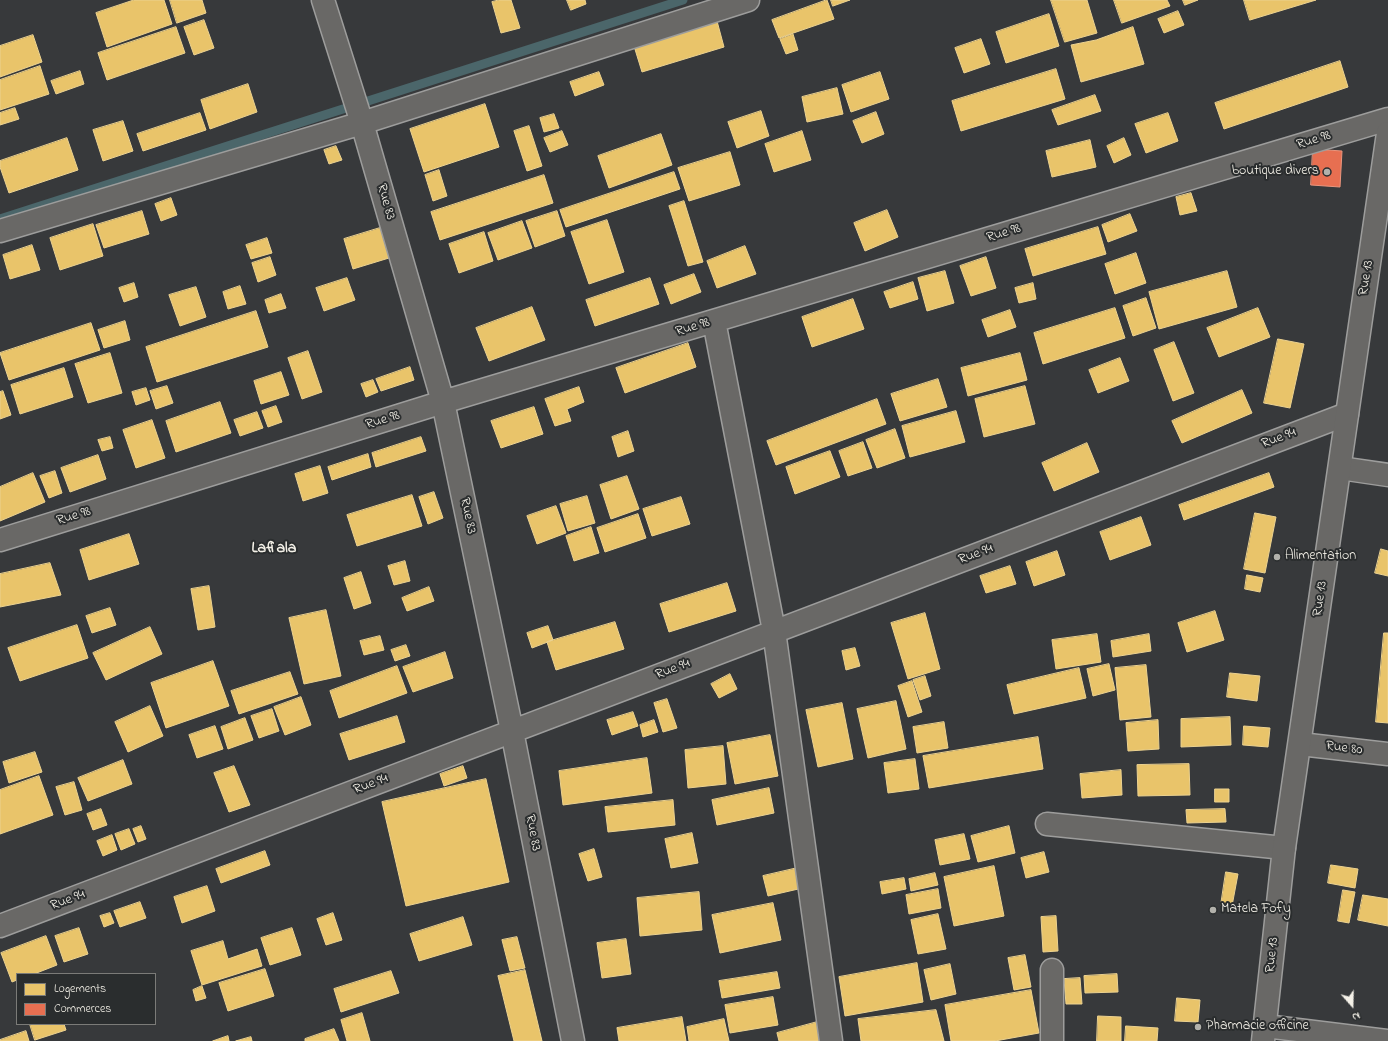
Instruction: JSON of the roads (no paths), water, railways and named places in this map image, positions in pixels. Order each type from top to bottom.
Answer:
[{"type":"street","name":"Rue 83","points":[[323,0],[362,123],[443,402],[512,731],[573,1041]]},
{"type":"street","points":[[0,231],[362,123],[748,0]]},
{"type":"street","name":"Rue 98","points":[[0,540],[443,402],[1388,119]]},
{"type":"street","name":"Rue 13","points":[[1264,1033],[1284,848],[1347,414],[1384,202],[1388,133]]},
{"type":"street","points":[[714,321],[774,631],[831,1041]]},
{"type":"street","name":"Rue 94","points":[[0,926],[1347,414]]},
{"type":"street","points":[[1340,468],[1388,475]]},
{"type":"street","name":"Rue 80","points":[[1300,744],[1388,754]]},
{"type":"street","points":[[1047,824],[1284,848]]},
{"type":"street","points":[[1052,970],[1052,1041]]},
{"type":"street","points":[[1264,1033],[1387,1041]]},
{"type":"waterway","points":[[0,219],[683,0]]},
{"type":"place","name":"boutique divers","points":[[1327,172]]},
{"type":"place","name":"Alimentation","points":[[1277,557]]},
{"type":"place","name":"Matela Fofy","points":[[1213,910]]},
{"type":"place","name":"Pharmacie officine","points":[[1198,1027]]},
{"type":"district","name":"Lafiala","points":[[274,549]]}]
